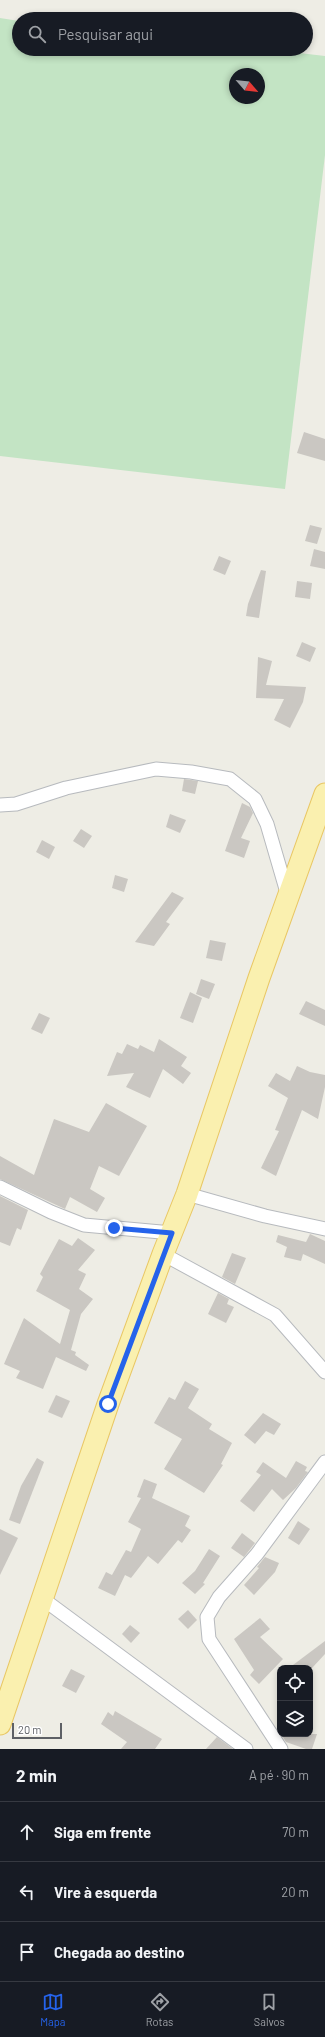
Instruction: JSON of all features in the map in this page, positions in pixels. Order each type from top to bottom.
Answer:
[{"type":"main road","points":[[0,1724],[108,1404],[163,1254],[187,1194],[259,978],[325,794]]},
{"type":"street","points":[[0,805],[16,804],[66,788],[156,769],[191,772],[230,779],[255,799],[267,824],[288,897]]},
{"type":"street","points":[[0,1187],[51,1212],[84,1225],[172,1233]]},
{"type":"street","points":[[187,1194],[265,1216],[325,1229]]},
{"type":"street","points":[[163,1254],[275,1315],[325,1372]]},
{"type":"street","points":[[281,1749],[209,1639],[207,1617],[219,1596],[257,1554],[325,1462]]},
{"type":"street","points":[[43,1599],[246,1749]]},
{"type":"green space","points":[[0,18],[12,20],[12,56],[313,56],[313,55],[325,56],[325,155],[285,489],[0,456]]},
{"type":"building","points":[[304,432],[325,439],[325,461],[297,453]]},
{"type":"building","points":[[310,525],[322,528],[317,544],[305,541]]},
{"type":"building","points":[[314,549],[325,552],[325,569],[310,566]]},
{"type":"building","points":[[219,556],[231,561],[225,575],[213,570]]},
{"type":"building","points":[[261,570],[266,571],[259,618],[246,616],[248,604]]},
{"type":"building","points":[[297,581],[312,583],[310,599],[295,597]]},
{"type":"building","points":[[302,642],[316,648],[310,662],[296,656]]},
{"type":"building","points":[[258,657],[272,661],[266,685],[306,687],[303,702],[290,728],[274,720],[284,699],[256,698]]},
{"type":"building","points":[[184,779],[198,781],[195,794],[182,791]]},
{"type":"building","points":[[242,803],[250,807],[253,813],[241,838],[250,841],[244,858],[225,851]]},
{"type":"building","points":[[170,814],[186,820],[180,833],[166,827]]},
{"type":"building","points":[[81,829],[92,836],[84,848],[73,841]]},
{"type":"building","points":[[42,840],[55,847],[49,859],[36,852]]},
{"type":"building","points":[[115,875],[128,879],[124,892],[112,888]]},
{"type":"building","points":[[172,892],[184,898],[166,922],[170,924],[154,946],[135,942]]},
{"type":"building","points":[[210,940],[226,943],[222,961],[206,958]]},
{"type":"building","points":[[201,979],[215,984],[209,999],[196,994]]},
{"type":"building","points":[[190,992],[202,998],[193,1023],[180,1018]]},
{"type":"building","points":[[306,1001],[325,1010],[325,1026],[299,1014]]},
{"type":"building","points":[[39,1013],[50,1018],[42,1034],[31,1029]]},
{"type":"building","points":[[159,1039],[187,1057],[181,1066],[191,1073],[183,1084],[163,1069],[150,1098],[126,1087],[134,1073],[107,1076],[117,1052],[122,1054],[127,1044],[138,1049],[140,1045],[154,1052]]},
{"type":"building","points":[[297,1066],[310,1072],[325,1075],[325,1087],[318,1119],[302,1110],[276,1176],[261,1168],[279,1131],[275,1130],[288,1098],[268,1086],[276,1073],[290,1081]]},
{"type":"building","points":[[106,1103],[147,1126],[119,1176],[99,1166],[90,1189],[105,1198],[97,1212],[70,1197],[65,1209],[0,1179],[0,1156],[34,1175],[54,1119],[89,1132]]},
{"type":"building","points":[[0,1196],[28,1210],[21,1230],[17,1228],[10,1246],[0,1242]]},
{"type":"building","points":[[310,1234],[325,1241],[325,1264],[303,1254],[301,1261],[284,1257],[287,1247],[276,1242],[278,1235],[306,1242]]},
{"type":"building","points":[[78,1238],[95,1250],[78,1270],[86,1274],[79,1289],[93,1299],[81,1314],[71,1350],[76,1352],[75,1355],[89,1365],[86,1371],[56,1357],[43,1389],[16,1378],[20,1371],[4,1364],[24,1318],[60,1344],[70,1310],[36,1291],[43,1277],[40,1274],[59,1239],[72,1246]]},
{"type":"building","points":[[232,1253],[246,1258],[235,1284],[222,1277]]},
{"type":"building","points":[[218,1293],[229,1299],[227,1304],[234,1307],[226,1323],[208,1314]]},
{"type":"building","points":[[185,1381],[199,1389],[188,1408],[212,1424],[209,1429],[232,1443],[221,1464],[223,1465],[204,1493],[164,1469],[182,1439],[154,1423],[169,1397],[175,1400]]},
{"type":"building","points":[[56,1395],[70,1401],[62,1418],[48,1412]]},
{"type":"building","points":[[263,1413],[281,1424],[274,1435],[266,1431],[255,1444],[244,1435]]},
{"type":"building","points":[[37,1458],[44,1462],[20,1524],[9,1520],[21,1486]]},
{"type":"building","points":[[296,1461],[307,1467],[305,1471],[308,1472],[296,1488],[283,1500],[272,1489],[254,1512],[240,1501],[261,1475],[256,1472],[263,1462],[286,1478]]},
{"type":"building","points":[[144,1479],[157,1484],[152,1498],[190,1516],[185,1526],[191,1530],[182,1543],[178,1540],[158,1564],[148,1556],[131,1578],[125,1575],[115,1596],[98,1588],[106,1572],[112,1575],[126,1550],[131,1552],[141,1529],[128,1522],[141,1498],[137,1497]]},
{"type":"building","points":[[298,1521],[310,1529],[299,1545],[288,1538]]},
{"type":"building","points":[[0,1529],[18,1538],[0,1575]]},
{"type":"building","points":[[242,1533],[255,1543],[244,1557],[231,1548]]},
{"type":"building","points":[[209,1549],[220,1556],[203,1583],[205,1584],[195,1594],[182,1583],[195,1571]]},
{"type":"building","points":[[265,1557],[279,1563],[275,1572],[254,1595],[244,1585],[259,1568],[257,1567]]},
{"type":"building","points":[[188,1610],[197,1620],[188,1629],[178,1619]]},
{"type":"building","points":[[260,1618],[270,1629],[260,1637],[283,1659],[259,1684],[250,1675],[254,1670],[234,1639]]},
{"type":"building","points":[[130,1625],[140,1633],[131,1643],[122,1634]]},
{"type":"building","points":[[325,1641],[325,1654],[313,1667],[313,1665],[293,1665]]},
{"type":"building","points":[[71,1669],[85,1676],[76,1693],[62,1686]]},
{"type":"building","points":[[115,1711],[162,1739],[155,1749],[121,1749],[127,1742],[101,1724],[108,1712],[113,1716]]},
{"type":"building","points":[[313,1734],[317,1734],[312,1749],[306,1749],[286,1742],[283,1737],[313,1737]]},
{"type":"building","points":[[217,1737],[233,1749],[206,1749]]},
{"type":"route","points":[[108,1404],[172,1233],[114,1228]]}]
